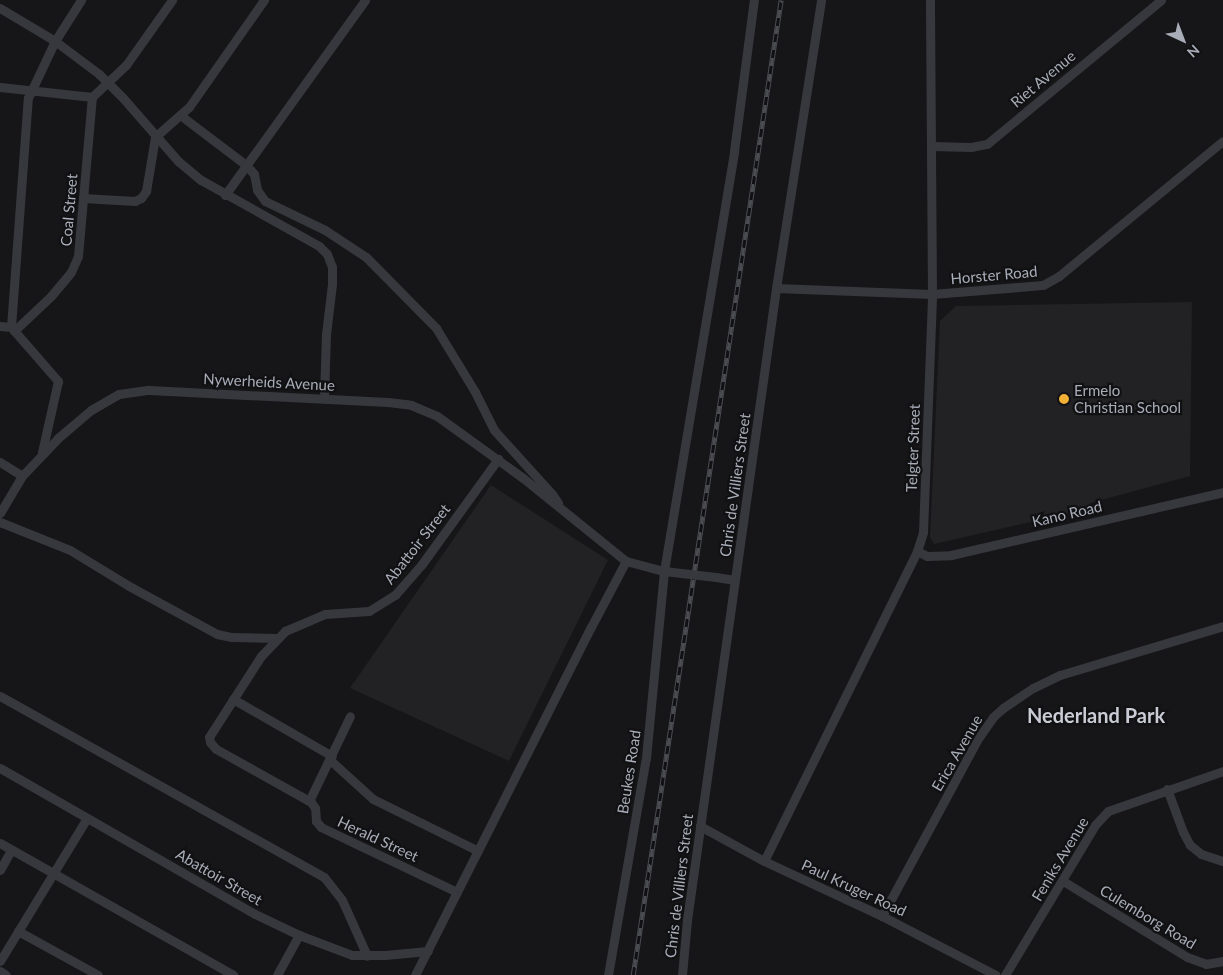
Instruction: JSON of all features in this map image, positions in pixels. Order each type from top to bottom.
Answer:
[{"type":"street","points":[[12,329],[26,107],[30,91],[55,41],[80,0]]},
{"type":"street","points":[[0,87],[92,97],[126,65],[172,0]]},
{"type":"street","points":[[84,198],[135,201],[141,198],[146,191],[153,134],[189,107],[264,0]]},
{"type":"street","points":[[225,195],[365,0]]},
{"type":"street","name":"Beukes Road","points":[[608,975],[646,758],[664,572],[734,151],[754,0]]},
{"type":"street","name":"Chris de Villiers Street","points":[[682,975],[700,826],[776,288],[821,0]]},
{"type":"street","name":"Telgter Street","points":[[764,861],[917,551],[923,532],[926,506],[932,294],[930,0]]},
{"type":"street","name":"Riet Avenue","points":[[931,146],[972,147],[986,144],[1161,0]]},
{"type":"street","points":[[0,8],[55,41],[108,82],[153,134],[187,169],[225,195],[319,246],[330,258],[332,284],[326,334],[324,398]]},
{"type":"street","name":"Coal Street","points":[[12,329],[51,296],[74,265],[79,250],[92,97]]},
{"type":"street","points":[[180,115],[246,165],[254,174],[257,190],[264,202],[325,230],[366,257],[436,328],[494,430],[552,494],[562,510]]},
{"type":"street","name":"Horster Road","points":[[776,288],[932,294],[1028,288],[1048,283],[1223,141]]},
{"type":"street","points":[[0,326],[12,329],[58,381],[42,454]]},
{"type":"street","name":"Nywerheids Avenue","points":[[0,513],[22,476],[42,454],[91,410],[108,399],[128,392],[149,390],[388,402],[419,407],[437,416],[523,478],[626,561]]},
{"type":"street","name":"Abattoir Street","points":[[309,801],[216,749],[210,742],[212,731],[262,656],[277,638],[293,627],[317,617],[334,613],[369,611],[388,601],[422,564],[498,459]]},
{"type":"street","points":[[0,462],[22,476]]},
{"type":"street","name":"Kano Road","points":[[917,551],[927,556],[951,555],[1223,492]]},
{"type":"street","points":[[0,522],[70,550],[129,586],[217,634],[231,637],[277,638]]},
{"type":"street","points":[[415,975],[626,561],[664,572],[736,580]]},
{"type":"street","name":"Erica Avenue","points":[[882,916],[977,740],[989,722],[1003,708],[1033,688],[1060,675],[1223,626]]},
{"type":"street","points":[[0,696],[324,878],[342,900],[367,956]]},
{"type":"street","points":[[233,699],[331,758],[376,801],[478,851]]},
{"type":"street","points":[[309,801],[350,716]]},
{"type":"street","name":"Abattoir Street","points":[[0,768],[255,914],[299,935],[341,952],[367,956],[428,951]]},
{"type":"street","name":"Feniks Avenue","points":[[1006,975],[1096,825],[1108,811],[1223,771]]},
{"type":"street","points":[[1167,789],[1183,832],[1190,845],[1201,854],[1223,861]]},
{"type":"street","name":"Herald Street","points":[[309,801],[315,808],[316,822],[321,827],[457,892]]},
{"type":"street","points":[[0,961],[87,818]]},
{"type":"street","name":"Paul Kruger Road","points":[[700,826],[764,861],[882,916],[996,975]]},
{"type":"street","points":[[0,843],[233,975]]},
{"type":"street","points":[[0,870],[12,850]]},
{"type":"street","name":"Culemborg Road","points":[[1063,881],[1187,957],[1206,964],[1223,961]]},
{"type":"street","points":[[18,931],[98,975]]},
{"type":"street","points":[[277,975],[299,935]]},
{"type":"street","points":[[0,972],[6,975]]},
{"type":"shaded area","name":"Ermelo Christian School","points":[[1192,302],[1190,476],[1090,503],[1092,508],[934,544],[930,537],[940,321],[956,306]]},
{"type":"shaded area","points":[[491,485],[608,560],[509,761],[350,688]]},
{"type":"railway","points":[[633,975],[781,0]]},
{"type":"place","name":"Ermelo Christian School","points":[[1064,399]]},
{"type":"district","name":"Nederland Park","points":[[1096,715]]}]
